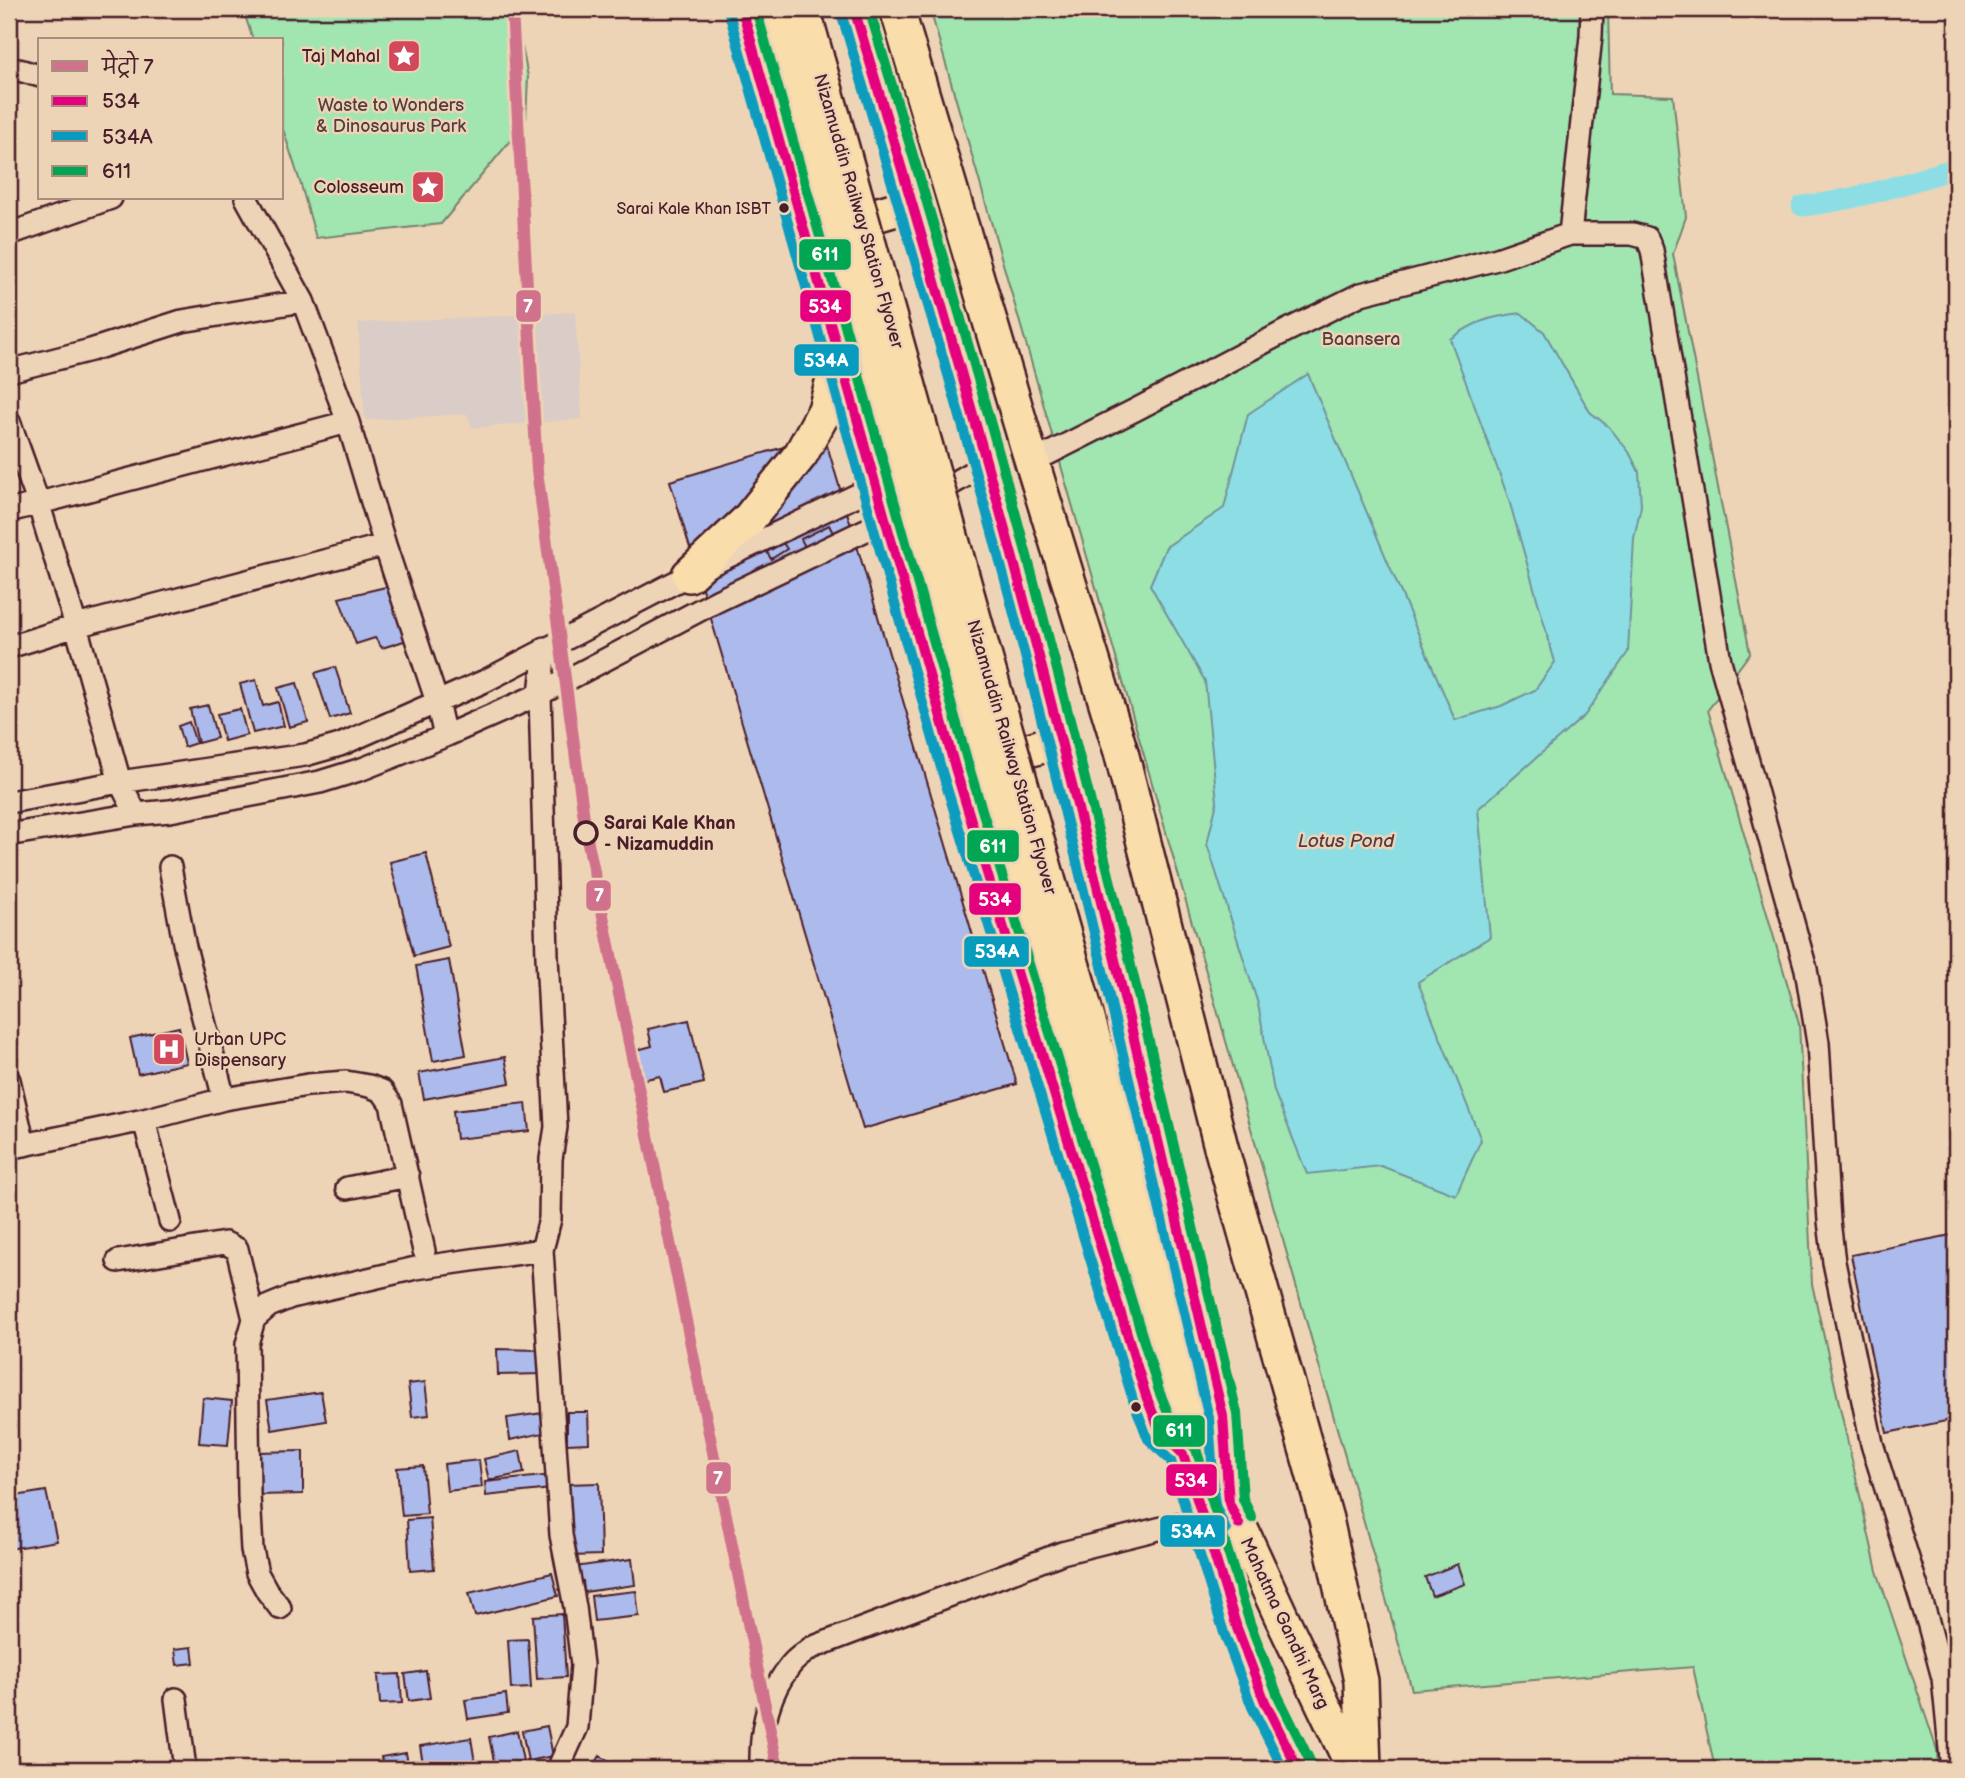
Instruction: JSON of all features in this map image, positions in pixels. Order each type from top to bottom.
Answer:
[{"type":"highway","name":"Nizamuddin Railway Station Flyover","points":[[770,9],[1142,1261],[1198,1424],[1216,1510]]},
{"type":"highway","name":"Nizamuddin Railway Station Flyover","points":[[802,9],[977,634],[1142,1261],[1183,1454]]},
{"type":"main road","name":"Mahatma Gandhi Marg","points":[[741,9],[956,771],[1146,1396],[1160,1431],[1183,1454],[1281,1616],[1354,1769]]},
{"type":"main road","name":"Mahatma Gandhi Marg","points":[[854,9],[988,463],[1061,741],[1223,1416],[1216,1510],[1237,1628],[1265,1702],[1298,1769]]},
{"type":"main road","points":[[897,9],[1121,752],[1221,1147],[1326,1519],[1361,1681],[1364,1769]]},
{"type":"main road","points":[[806,235],[913,204]]},
{"type":"main road","points":[[689,575],[748,520],[801,454],[825,410],[833,379],[834,335]]},
{"type":"main road","points":[[956,771],[1061,741]]},
{"type":"street","points":[[1570,234],[1592,9]]},
{"type":"street","points":[[19,70],[38,75]]},
{"type":"street","points":[[9,234],[105,200]]},
{"type":"street","points":[[247,200],[303,301],[348,422],[437,702],[445,736]]},
{"type":"street","points":[[1032,462],[1362,294],[1497,259],[1570,234],[1632,234],[1647,238],[1652,250],[1720,661],[1806,969],[1818,1043],[1834,1262],[1872,1444],[1943,1678],[1952,1769]]},
{"type":"street","points":[[9,372],[182,321],[303,301]]},
{"type":"street","points":[[9,421],[38,502],[120,782],[136,814]]},
{"type":"street","points":[[9,511],[348,422]]},
{"type":"street","points":[[9,802],[120,782],[305,755],[340,745],[485,681],[689,575],[876,486],[988,463]]},
{"type":"street","points":[[9,832],[19,833],[170,811],[320,782],[362,769],[540,694],[717,601],[886,521],[988,463]]},
{"type":"street","points":[[9,647],[76,626],[385,545]]},
{"type":"street","points":[[545,648],[540,694],[547,957],[556,1127],[551,1159],[550,1219],[542,1250],[561,1535],[575,1607],[582,1665],[577,1727],[558,1769]]},
{"type":"street","points":[[170,867],[184,943],[224,1100]]},
{"type":"street","points":[[9,1080],[17,1147],[224,1100],[308,1085],[346,1082],[382,1091],[391,1104],[424,1251]]},
{"type":"street","points":[[144,1120],[170,1221]]},
{"type":"street","points":[[347,1188],[408,1176]]},
{"type":"street","points":[[118,1261],[225,1243],[237,1249],[254,1320],[247,1344],[252,1550],[257,1573],[280,1608]]},
{"type":"street","points":[[254,1320],[269,1306],[291,1297],[416,1268],[542,1250]]},
{"type":"street","points":[[761,1769],[762,1730],[770,1702],[791,1663],[811,1648],[1062,1553],[1216,1510]]},
{"type":"street","points":[[176,1699],[186,1769]]},
{"type":"shaded area","points":[[575,312],[582,419],[472,428],[467,414],[365,420],[358,323]]},
{"type":"green space","name":"Waste to Wonders & Dinosaurus Park","points":[[243,9],[515,9],[528,77],[526,122],[441,224],[316,238],[284,132],[284,38],[252,38]]},
{"type":"green space","name":"Baansera","points":[[930,9],[1608,9],[1610,94],[1673,96],[1686,217],[1673,254],[1750,653],[1708,710],[1799,1024],[1812,1284],[1877,1571],[1937,1750],[1938,1769],[1715,1769],[1693,1667],[1412,1690]]},
{"type":"water","name":"Lotus Pond","points":[[1521,313],[1544,332],[1590,412],[1609,427],[1629,452],[1639,472],[1641,506],[1634,538],[1628,652],[1585,715],[1478,809],[1490,937],[1418,982],[1481,1140],[1456,1195],[1381,1166],[1307,1174],[1274,1091],[1258,1004],[1207,844],[1217,802],[1205,681],[1150,585],[1166,547],[1224,508],[1248,414],[1308,374],[1455,720],[1501,706],[1535,690],[1555,662],[1509,500],[1450,339],[1483,321]]},
{"type":"building","points":[[824,435],[1017,1084],[863,1129],[670,481]]},
{"type":"building","points":[[829,525],[833,533],[805,547],[801,539]]},
{"type":"building","points":[[783,543],[787,549],[771,559],[767,552]]},
{"type":"building","points":[[390,586],[407,640],[382,648],[375,638],[356,644],[339,598]]},
{"type":"building","points":[[335,667],[350,713],[330,719],[315,673]]},
{"type":"building","points":[[256,680],[263,706],[278,702],[284,726],[253,733],[240,684]]},
{"type":"building","points":[[297,683],[308,722],[289,727],[278,688]]},
{"type":"building","points":[[208,705],[217,738],[198,743],[190,709]]},
{"type":"building","points":[[240,709],[247,735],[224,741],[217,714]]},
{"type":"building","points":[[189,722],[196,743],[184,747],[178,726]]},
{"type":"building","points":[[426,853],[449,947],[414,956],[390,862]]},
{"type":"building","points":[[449,960],[466,1055],[433,1061],[416,966]]},
{"type":"building","points":[[689,1020],[704,1083],[664,1092],[660,1076],[632,1082],[626,1053],[652,1046],[648,1029]]},
{"type":"building","points":[[179,1027],[187,1063],[138,1074],[130,1038]]},
{"type":"building","points":[[505,1057],[510,1083],[424,1099],[419,1073]]},
{"type":"building","points":[[526,1103],[529,1131],[456,1139],[453,1111]]},
{"type":"building","points":[[1956,1234],[1956,1419],[1887,1433],[1851,1255]]},
{"type":"building","points":[[497,1349],[538,1350],[539,1374],[498,1375]]},
{"type":"building","points":[[425,1382],[429,1415],[412,1417],[408,1384]]},
{"type":"building","points":[[321,1392],[326,1421],[272,1430],[267,1400]]},
{"type":"building","points":[[203,1398],[232,1401],[228,1445],[199,1443]]},
{"type":"building","points":[[567,1412],[588,1412],[589,1443],[567,1444]]},
{"type":"building","points":[[543,1413],[543,1433],[510,1440],[507,1418]]},
{"type":"building","points":[[303,1451],[303,1494],[256,1495],[256,1452]]},
{"type":"building","points":[[520,1451],[524,1473],[489,1480],[484,1459]]},
{"type":"building","points":[[479,1460],[482,1487],[447,1491],[444,1464]]},
{"type":"building","points":[[423,1466],[427,1514],[402,1516],[397,1468]]},
{"type":"building","points":[[552,1475],[551,1489],[486,1496],[485,1482]]},
{"type":"building","points":[[599,1483],[601,1555],[569,1556],[567,1484]]},
{"type":"building","points":[[46,1491],[57,1541],[9,1549],[9,1497]]},
{"type":"building","points":[[430,1518],[434,1569],[410,1571],[407,1520]]},
{"type":"building","points":[[632,1559],[635,1585],[584,1592],[583,1581],[576,1582],[574,1567]]},
{"type":"building","points":[[1458,1564],[1465,1584],[1432,1596],[1425,1577]]},
{"type":"building","points":[[552,1573],[558,1596],[475,1616],[469,1593]]},
{"type":"building","points":[[636,1591],[639,1616],[594,1621],[591,1596]]},
{"type":"building","points":[[562,1614],[566,1677],[537,1679],[533,1616]]},
{"type":"building","points":[[528,1639],[531,1688],[511,1689],[508,1640]]},
{"type":"building","points":[[192,1647],[194,1663],[177,1665],[175,1649]]},
{"type":"building","points":[[426,1671],[430,1698],[409,1701],[405,1674]]},
{"type":"building","points":[[400,1674],[402,1703],[380,1704],[378,1675]]},
{"type":"building","points":[[506,1694],[508,1713],[468,1719],[465,1700]]},
{"type":"building","points":[[547,1726],[553,1756],[528,1761],[522,1731]]},
{"type":"building","points":[[517,1731],[523,1761],[495,1766],[489,1737]]},
{"type":"building","points":[[471,1738],[476,1769],[424,1769],[420,1746]]},
{"type":"building","points":[[406,1753],[409,1769],[384,1769],[381,1757]]},
{"type":"building","points":[[600,1756],[611,1763],[608,1769],[592,1769]]},
{"type":"waterway","points":[[1802,206],[1861,196],[1956,168]]},
{"type":"metro line","name":"7","points":[[512,9],[537,471],[586,833],[778,1769]]},
{"type":"transit line","name":"534","points":[[742,9],[956,771],[1146,1396],[1160,1431],[1183,1454],[1237,1628],[1265,1702],[1298,1769]]},
{"type":"transit line","name":"611","points":[[756,9],[969,767],[1159,1391],[1172,1423],[1196,1449],[1250,1623],[1278,1696],[1311,1763]]},
{"type":"transit line","name":"534","points":[[854,9],[971,408],[1062,744],[1223,1416],[1229,1503],[1239,1524]]},
{"type":"transit line","name":"611","points":[[869,9],[986,407],[1076,742],[1237,1413],[1243,1499],[1252,1518]]},
{"type":"transit line","name":"534A","points":[[729,13],[943,775],[1133,1400],[1148,1439],[1171,1461],[1224,1633],[1252,1707],[1283,1769]]},
{"type":"transit line","name":"534A","points":[[841,13],[958,411],[1048,747],[1209,1418],[1215,1505],[1226,1530]]},
{"type":"place","name":"Taj Mahal","points":[[404,56]]},
{"type":"place","name":"Colosseum","points":[[428,187]]},
{"type":"place","name":"Sarai Kale Khan ISBT","points":[[784,208]]},
{"type":"place","name":"Sarai Kale Khan - Nizamuddin","points":[[586,833]]},
{"type":"place","name":"Urban UPC Dispensary","points":[[169,1049]]}]
